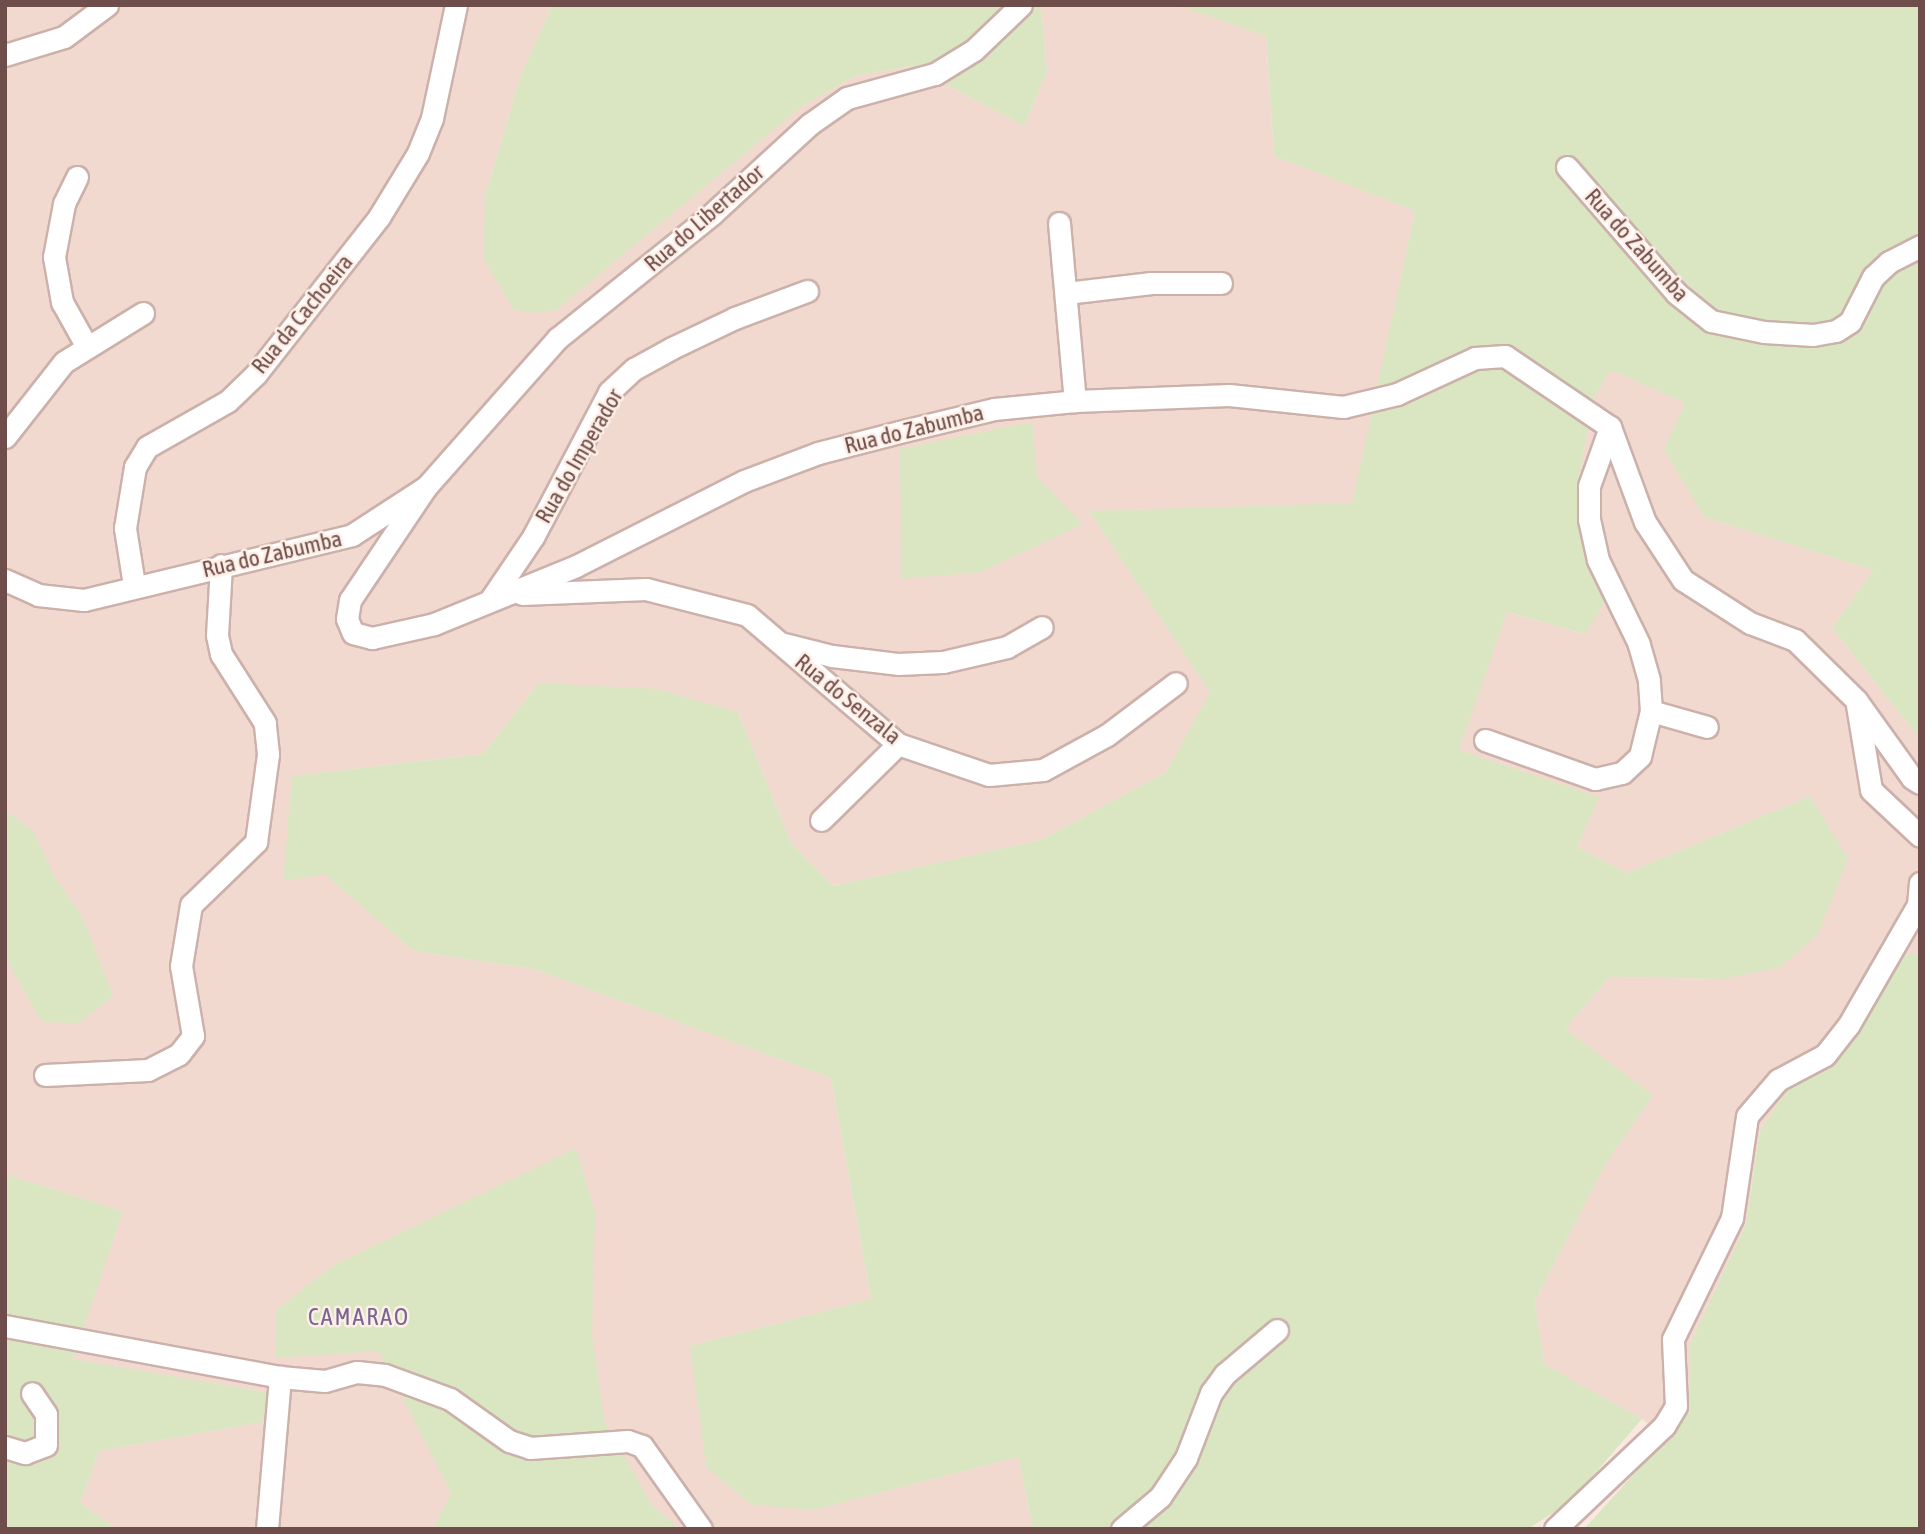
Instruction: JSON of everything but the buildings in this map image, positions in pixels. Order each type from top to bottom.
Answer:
[{"type":"street","points":[[5,55],[64,37],[107,5]]},
{"type":"street","name":"Rua da Cachoeira","points":[[134,585],[125,528],[135,467],[147,447],[228,401],[256,374],[379,217],[418,153],[432,118],[456,5]]},
{"type":"street","name":"Rua do Libertador","points":[[426,486],[558,338],[712,214],[810,124],[848,98],[935,74],[974,50],[1021,5]]},
{"type":"street","name":"Rua do Zabumba","points":[[1566,167],[1676,293],[1711,321],[1764,332],[1813,335],[1836,331],[1850,322],[1873,277],[1889,262],[1920,246]]},
{"type":"street","points":[[77,177],[64,204],[54,257],[62,302],[86,345]]},
{"type":"street","points":[[1059,223],[1075,401]]},
{"type":"street","points":[[1066,293],[1152,283],[1222,282]]},
{"type":"street","name":"Rua do Imperador","points":[[499,596],[609,392],[634,369],[672,348],[735,318],[807,292]]},
{"type":"street","points":[[5,437],[64,362],[86,345],[143,313]]},
{"type":"street","name":"Rua do Zabumba","points":[[426,486],[350,600],[347,619],[353,633],[372,638],[403,633],[499,596],[576,566],[744,481],[818,453],[994,410],[1075,401],[1229,395],[1343,407],[1397,394],[1489,354],[1505,356],[1610,427]]},
{"type":"street","points":[[1610,427],[1645,522],[1683,580],[1750,623],[1794,640],[1856,699],[1912,778],[1920,783]]},
{"type":"street","points":[[1485,740],[1594,779],[1632,767],[1648,736],[1651,711],[1639,644],[1598,560],[1589,519],[1589,486],[1610,427]]},
{"type":"street","name":"Rua do Zabumba","points":[[5,580],[38,595],[85,600],[134,585],[352,536],[426,486]]},
{"type":"street","points":[[45,1074],[148,1070],[179,1054],[193,1036],[181,966],[191,905],[256,842],[268,754],[265,723],[221,654],[217,635],[222,565]]},
{"type":"street","name":"Rua do Senzala","points":[[499,596],[646,589],[747,615],[784,644],[803,667],[898,744],[989,775],[1043,770],[1107,735],[1176,683]]},
{"type":"street","points":[[784,644],[832,656],[898,664],[943,662],[1007,647],[1042,627]]},
{"type":"street","points":[[1856,699],[1871,790],[1920,836]]},
{"type":"street","points":[[1651,711],[1707,727]]},
{"type":"street","points":[[821,820],[898,744]]},
{"type":"street","points":[[1555,1529],[1664,1426],[1676,1406],[1673,1339],[1732,1218],[1747,1116],[1778,1080],[1825,1055],[1848,1026],[1918,905],[1920,883]]},
{"type":"street","points":[[5,1326],[280,1377],[325,1381],[357,1372],[384,1375],[450,1399],[509,1441],[530,1448],[553,1450],[605,1441],[642,1446],[701,1529]]},
{"type":"street","points":[[1122,1529],[1160,1497],[1186,1458],[1212,1393],[1225,1374],[1277,1330]]},
{"type":"street","points":[[267,1529],[280,1377]]},
{"type":"street","points":[[5,1447],[25,1453],[46,1445],[49,1427],[32,1393]]},
{"type":"shaded area","points":[[5,5],[552,5],[520,77],[485,197],[802,106],[855,76],[911,66],[1024,126],[1047,71],[1041,5],[1176,5],[1266,36],[1274,156],[1415,211],[1353,504],[1089,511],[1211,692],[1166,772],[1041,840],[833,886],[791,843],[738,712],[539,683],[483,754],[292,776],[324,873],[414,951],[534,969],[831,1078],[871,1299],[690,1346],[813,1510],[1018,1457],[1033,1529],[116,1529],[80,1503],[99,1451],[261,1422],[269,1393],[72,1359],[123,1211],[5,1174]]},
{"type":"shaded area","points":[[1610,369],[1685,403],[1704,517],[1873,570],[1832,628],[1920,739],[1920,953],[1905,955],[1841,1055],[1787,1091],[1760,1130],[1746,1224],[1690,1344],[1690,1412],[1668,1440],[1642,1419],[1544,1365],[1535,1301],[1605,1165],[1652,1095],[1565,1029],[1609,977],[1723,979],[1810,796],[1627,873],[1577,847],[1598,797],[1458,750],[1507,612],[1584,634],[1578,481],[1594,397]]},
{"type":"green space","points":[[552,5],[1041,5],[1047,71],[1024,126],[911,66],[855,76],[802,106],[556,310],[534,313],[514,310],[483,258],[485,197],[520,77]]},
{"type":"green space","points":[[1176,5],[1920,5],[1920,739],[1832,628],[1873,570],[1704,517],[1664,449],[1685,403],[1611,370],[1594,397],[1578,481],[1580,521],[1608,596],[1585,634],[1507,612],[1459,750],[1599,797],[1577,847],[1627,873],[1810,796],[1848,859],[1818,934],[1781,967],[1723,979],[1609,977],[1565,1029],[1653,1095],[1605,1165],[1535,1301],[1544,1364],[1642,1419],[1570,1502],[1528,1529],[1033,1529],[1018,1457],[813,1510],[752,1505],[706,1467],[690,1346],[871,1299],[831,1078],[534,969],[414,951],[324,874],[283,881],[292,776],[483,754],[539,683],[658,689],[738,712],[791,843],[833,886],[1041,840],[1166,772],[1210,692],[1089,511],[1352,503],[1415,211],[1274,156],[1266,36]]},
{"type":"green space","points":[[1032,422],[1037,477],[1083,524],[981,572],[901,579],[900,449]]},
{"type":"green space","points":[[5,810],[33,831],[53,874],[83,918],[113,996],[79,1023],[42,1022],[5,957]]},
{"type":"green space","points":[[1920,953],[1920,1529],[1584,1529],[1690,1412],[1690,1344],[1746,1224],[1760,1130],[1787,1091],[1841,1055],[1905,955]]},
{"type":"green space","points":[[576,1148],[595,1212],[592,1334],[604,1420],[651,1504],[679,1529],[433,1529],[451,1493],[379,1351],[275,1358],[275,1311],[332,1266]]},
{"type":"green space","points":[[5,1174],[123,1211],[73,1359],[270,1393],[262,1422],[99,1451],[80,1503],[116,1529],[5,1529]]},
{"type":"district","name":"CAMARAO","points":[[359,1317]]}]
